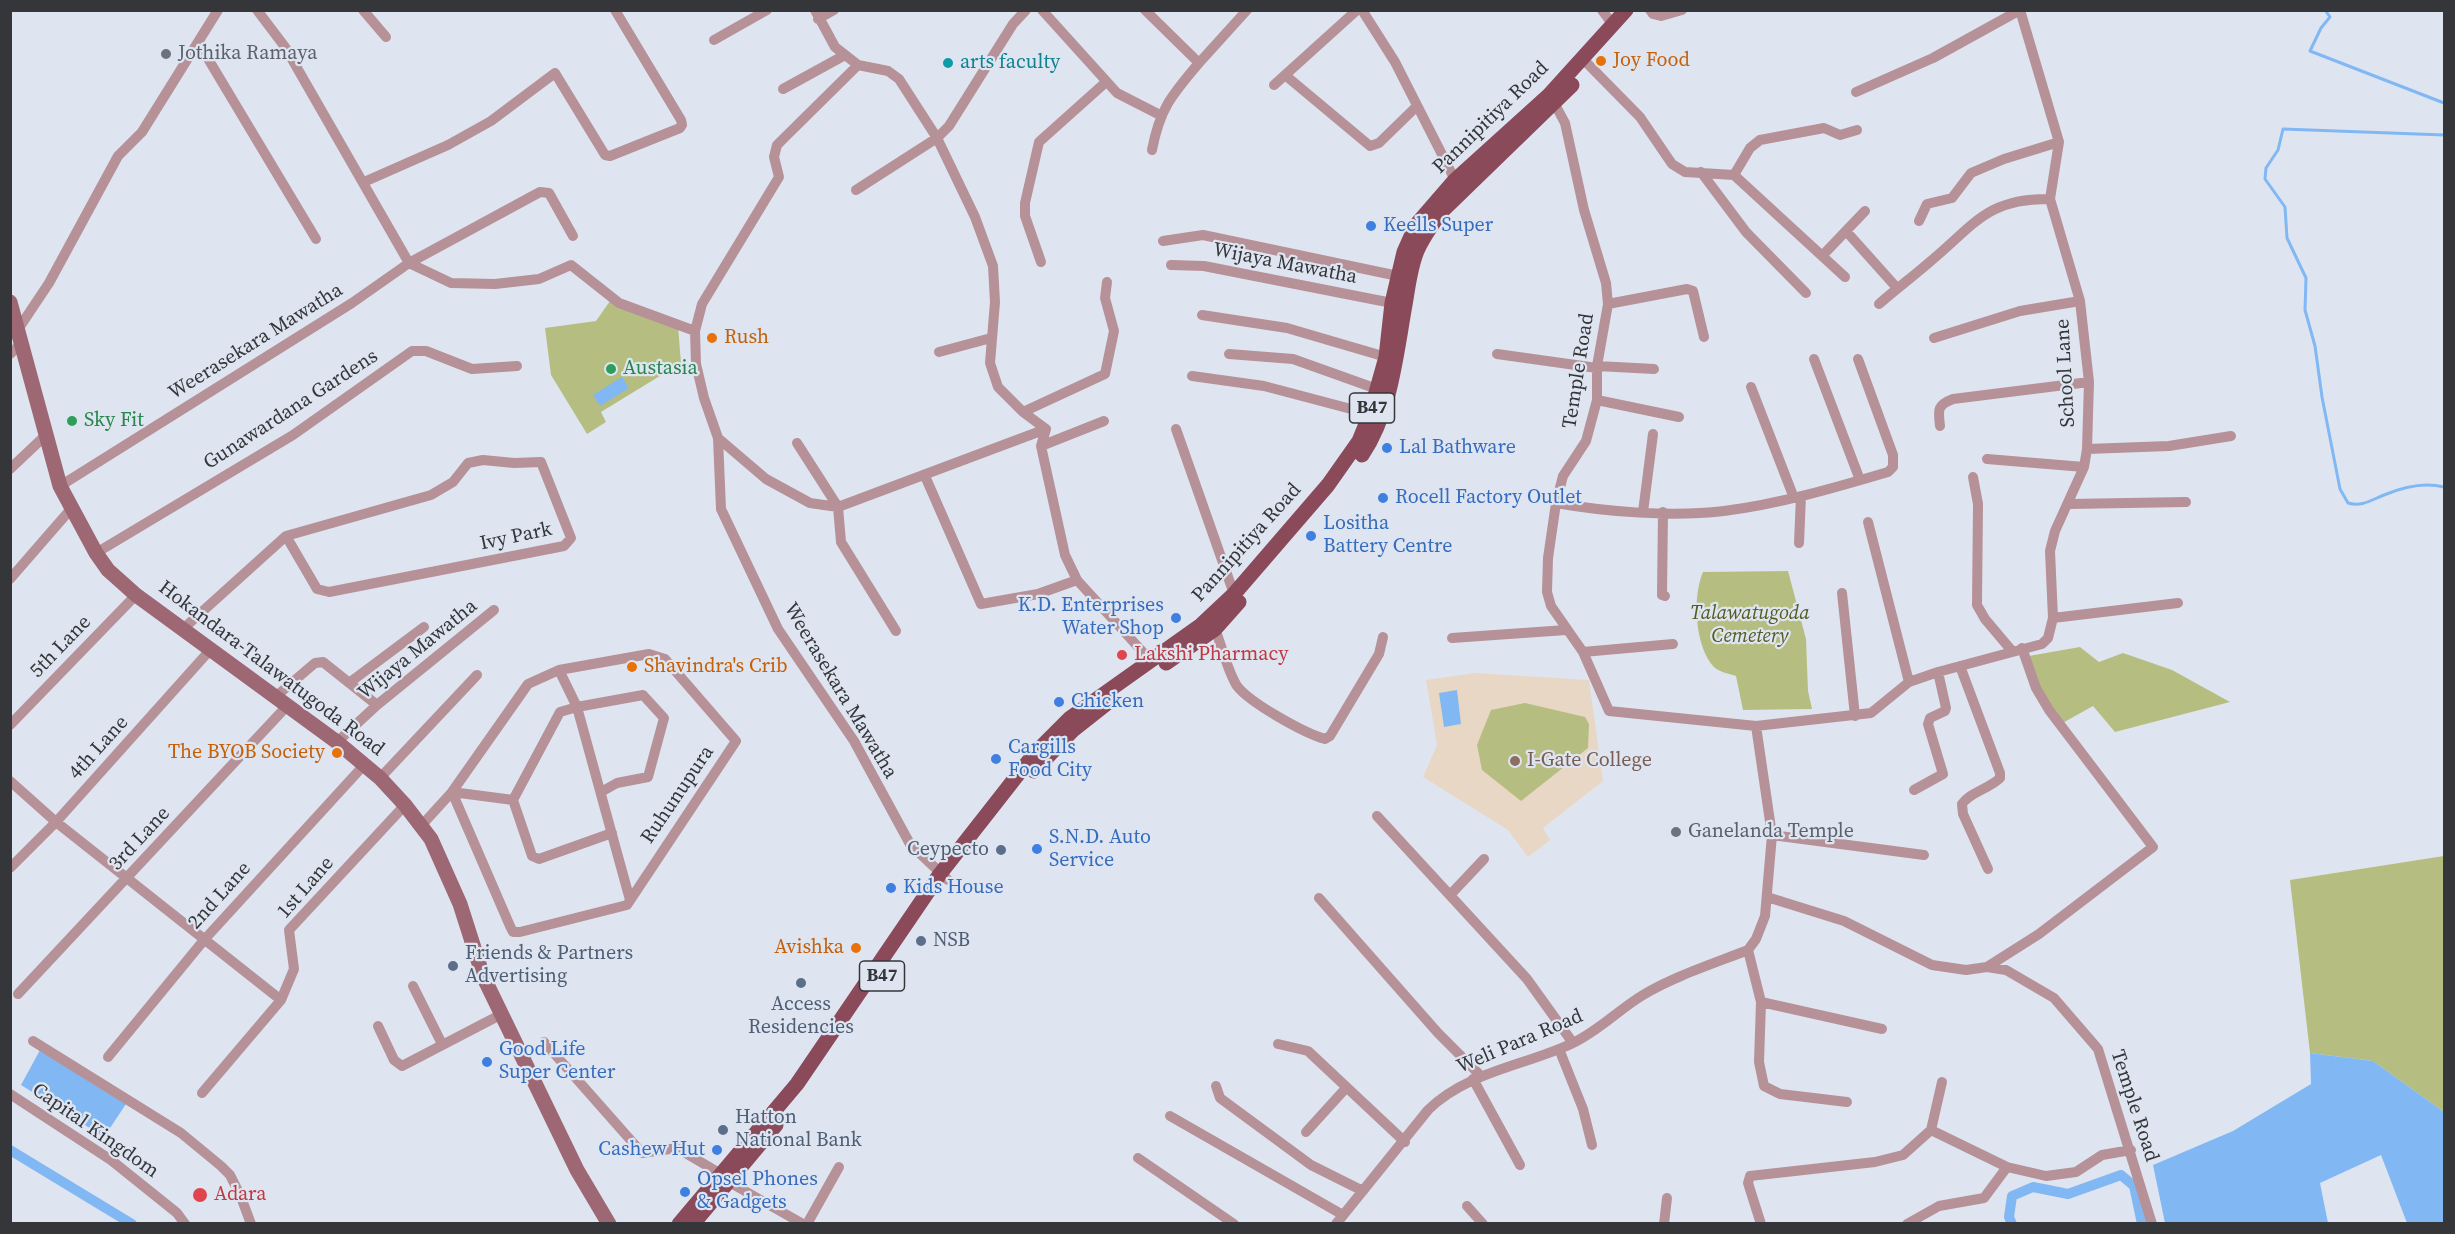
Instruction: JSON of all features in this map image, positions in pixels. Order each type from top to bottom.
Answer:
[{"type":"main road","name":"Pannipitiya Road","points":[[1586,62],[1626,10]]},
{"type":"main road","name":"Pannipitiya Road","points":[[944,877],[1042,761],[1073,730],[1215,629],[1336,491],[1368,446],[1381,417],[1396,359],[1409,278],[1416,252],[1427,232],[1441,212],[1638,10]]},
{"type":"main road","name":"Pannipitiya Road","points":[[683,1223],[805,1090],[944,877],[1034,754],[1070,718],[1201,625],[1234,594],[1328,485],[1359,441],[1370,414],[1386,357],[1392,303],[1398,276],[1404,252],[1416,225],[1455,180],[1552,98]]},
{"type":"main road","name":"Hokandara-Talawatugoda Road","points":[[10,302],[21,335],[60,486],[70,510],[96,554],[108,570],[136,595],[337,742],[380,778],[405,805],[431,839],[460,904],[483,976],[571,1157],[605,1219],[615,1224]]},
{"type":"main road","name":"Pannipitiya Road","points":[[683,1223],[702,1217],[725,1178]]},
{"type":"street","points":[[10,354],[118,156],[142,132],[218,10]]},
{"type":"street","points":[[257,10],[285,47],[409,263],[451,283],[495,284],[539,279],[571,265],[619,303],[695,331]]},
{"type":"street","points":[[363,10],[386,37]]},
{"type":"street","points":[[364,182],[448,145],[491,121],[555,73],[605,155],[610,156],[680,128],[681,120],[615,10]]},
{"type":"street","points":[[714,40],[767,10]]},
{"type":"street","points":[[834,10],[817,15],[835,47],[858,65],[888,71],[899,79],[937,138],[975,217],[993,266],[995,302],[990,363],[998,387],[1023,412],[1046,429]]},
{"type":"street","points":[[856,190],[937,138],[949,126],[1013,24],[1026,10]]},
{"type":"street","points":[[1042,10],[1117,93],[1160,115]]},
{"type":"street","points":[[1145,10],[1199,63]]},
{"type":"street","points":[[1152,150],[1160,115],[1199,63],[1247,10]]},
{"type":"street","points":[[1274,85],[1357,10]]},
{"type":"street","points":[[1362,10],[1395,62],[1455,180]]},
{"type":"street","points":[[1602,10],[1613,25]]},
{"type":"street","points":[[1650,10],[1653,14],[1661,16],[1682,10]]},
{"type":"street","points":[[1856,92],[1933,58],[2020,10]]},
{"type":"street","name":"School Lane","points":[[1609,711],[1756,726],[1855,716],[1871,713],[1909,682],[2042,644],[2048,638],[2053,618],[2050,551],[2055,531],[2084,468],[2087,449],[2089,382],[2080,301],[2050,199],[2060,142],[2020,10]]},
{"type":"street","points":[[198,42],[316,239]]},
{"type":"street","points":[[783,89],[845,55]]},
{"type":"street","points":[[1586,62],[1640,117],[1672,164],[1685,172],[1734,175],[1845,277]]},
{"type":"street","name":"Weerasekara Mawatha","points":[[858,65],[777,145],[774,157],[778,177],[702,304],[695,331],[696,364],[704,398],[718,438],[721,508],[778,629],[854,741],[910,844],[944,877]]},
{"type":"street","points":[[1285,75],[1370,146],[1379,143],[1416,107]]},
{"type":"street","points":[[1041,262],[1025,216],[1025,203],[1039,142],[1106,81]]},
{"type":"street","name":"Temple Road","points":[[1552,98],[1565,123],[1584,210],[1606,283],[1608,304],[1597,367],[1597,400],[1586,441],[1563,476],[1556,503],[1548,558],[1547,592],[1551,606],[1583,652],[1609,711]]},
{"type":"street","points":[[1734,175],[1750,148],[1760,140],[1824,128],[1840,135],[1857,130]]},
{"type":"street","points":[[1919,221],[1927,204],[1952,198],[1971,173],[2004,159],[2060,142]]},
{"type":"street","points":[[1701,172],[1746,232],[1806,293]]},
{"type":"street","name":"Weerasekara Mawatha","points":[[60,486],[352,303],[409,263],[540,192],[549,193],[573,236]]},
{"type":"street","points":[[1879,304],[1933,260],[1977,218],[1997,208],[2025,199],[2050,199]]},
{"type":"street","points":[[1822,256],[1865,211]]},
{"type":"street","points":[[1846,231],[1897,288]]},
{"type":"street","points":[[1163,241],[1203,235],[1398,276]]},
{"type":"street","name":"Wijaya Mawatha","points":[[1171,265],[1204,266],[1392,303]]},
{"type":"street","points":[[1023,412],[1105,374],[1114,331],[1105,298],[1107,282]]},
{"type":"street","points":[[1608,304],[1687,289],[1693,291],[1704,337]]},
{"type":"street","points":[[1934,339],[2020,311],[2080,301]]},
{"type":"street","points":[[1202,315],[1287,328],[1386,357]]},
{"type":"street","points":[[939,352],[991,338]]},
{"type":"street","name":"Gunawardana Gardens","points":[[96,554],[293,435],[412,351],[426,351],[472,369],[517,366]]},
{"type":"street","points":[[1228,354],[1293,359],[1377,389]]},
{"type":"street","points":[[1497,354],[1597,367],[1654,369]]},
{"type":"street","points":[[1814,358],[1860,480]]},
{"type":"street","points":[[1556,503],[1643,512],[1723,511],[1797,497],[1888,472],[1893,467],[1893,455],[1858,359]]},
{"type":"street","points":[[1192,376],[1264,386],[1370,414]]},
{"type":"street","points":[[1940,426],[1938,408],[1940,404],[1953,399],[2089,382]]},
{"type":"street","points":[[1751,387],[1797,497],[1799,543]]},
{"type":"street","points":[[1597,400],[1679,417]]},
{"type":"street","points":[[1041,446],[1104,421]]},
{"type":"street","points":[[1046,429],[1041,446],[1065,555],[1077,580],[1151,661]]},
{"type":"street","points":[[718,438],[766,479],[810,503],[838,507],[1046,429]]},
{"type":"street","points":[[1176,429],[1234,594]]},
{"type":"street","points":[[10,469],[46,434]]},
{"type":"street","points":[[1643,512],[1653,434]]},
{"type":"street","points":[[2087,449],[2169,446],[2231,436]]},
{"type":"street","points":[[797,443],[838,507],[841,542],[896,631]]},
{"type":"street","points":[[1987,459],[2084,468]]},
{"type":"street","name":"Ivy Park","points":[[184,628],[286,536],[431,495],[453,482],[468,464],[483,460],[514,464],[541,462],[571,538],[564,546],[328,592],[317,589],[286,536]]},
{"type":"street","points":[[925,476],[981,604],[1038,594],[1077,580]]},
{"type":"street","points":[[1767,897],[1844,921],[1932,965],[1966,970],[1987,967],[2039,934],[2153,847],[2049,710],[2017,650],[1985,619],[1977,605],[1978,504],[1973,477]]},
{"type":"street","points":[[2069,504],[2186,502]]},
{"type":"street","points":[[10,579],[70,510]]},
{"type":"street","points":[[1663,512],[1662,595],[1665,596]]},
{"type":"street","points":[[1868,522],[1909,682]]},
{"type":"street","points":[[1842,593],[1855,716]]},
{"type":"street","name":"5th Lane","points":[[10,725],[136,595]]},
{"type":"street","points":[[2053,618],[2178,603]]},
{"type":"street","name":"Wijaya Mawatha","points":[[337,742],[377,705],[495,610]]},
{"type":"street","points":[[349,683],[424,627]]},
{"type":"street","points":[[1215,629],[1237,685],[1241,689],[1306,734],[1325,739],[1330,736],[1379,654],[1383,636]]},
{"type":"street","points":[[1452,638],[1566,630]]},
{"type":"street","points":[[1583,652],[1673,644]]},
{"type":"street","name":"4th Lane","points":[[10,868],[56,822],[211,649]]},
{"type":"street","name":"Ruhunupura","points":[[421,826],[452,792],[528,684],[559,670],[650,654],[665,659],[736,741],[630,900]]},
{"type":"street","name":"3rd Lane","points":[[18,994],[128,878],[315,663],[323,662],[377,705]]},
{"type":"street","points":[[1960,666],[2000,773],[2000,778],[1991,786],[1966,799],[1962,804],[1963,814],[1988,869]]},
{"type":"street","name":"Ruhunupura","points":[[559,670],[577,706],[630,900]]},
{"type":"street","points":[[1914,790],[1943,774],[1928,724],[1930,718],[1946,711],[1947,708],[1938,672]]},
{"type":"street","points":[[380,778],[477,675]]},
{"type":"street","name":"Ruhunupura","points":[[601,792],[617,783],[648,777],[664,718],[643,695],[577,706],[560,712],[513,800],[532,856],[538,860],[612,833]]},
{"type":"street","points":[[1756,726],[1772,834],[1765,916],[1756,939],[1748,950],[1761,1002],[1759,1062],[1764,1086],[1780,1094],[1847,1102]]},
{"type":"street","name":"2nd Lane","points":[[108,1057],[204,940],[364,764]]},
{"type":"street","points":[[10,781],[56,822],[281,1000]]},
{"type":"street","points":[[452,792],[513,800]]},
{"type":"street","points":[[452,792],[513,932],[627,905],[630,900]]},
{"type":"street","name":"1st Lane","points":[[202,1093],[281,1000],[294,969],[289,930],[405,805]]},
{"type":"street","points":[[1377,816],[1527,979],[1573,1043]]},
{"type":"street","points":[[1772,834],[1924,855]]},
{"type":"street","points":[[1451,894],[1484,859]]},
{"type":"street","points":[[1318,898],[1477,1078],[1520,1165]]},
{"type":"street","name":"Weli Para Road","points":[[1339,1219],[1405,1142],[1428,1110],[1445,1093],[1477,1078],[1573,1043],[1603,1026],[1643,994],[1748,950]]},
{"type":"street","name":"Temple Road","points":[[1987,967],[2006,970],[2054,998],[2098,1049],[2152,1224]]},
{"type":"street","points":[[413,986],[442,1044]]},
{"type":"street","points":[[1761,1002],[1882,1029]]},
{"type":"street","points":[[378,1026],[398,1066],[502,1014]]},
{"type":"street","points":[[33,1041],[181,1133],[221,1166],[230,1175],[242,1197],[251,1224]]},
{"type":"street","points":[[544,1042],[642,1154],[677,1148],[805,1224],[839,1167]]},
{"type":"street","points":[[1278,1044],[1308,1052],[1405,1142]]},
{"type":"street","points":[[1559,1049],[1583,1109],[1592,1145]]},
{"type":"street","points":[[1761,1224],[1748,1183],[1750,1176],[1875,1162],[1904,1155],[1931,1130],[1942,1082]]},
{"type":"street","points":[[1216,1086],[1220,1098],[1311,1165],[1363,1191]]},
{"type":"street","points":[[1306,1132],[1346,1088]]},
{"type":"street","name":"Capital Kingdom","points":[[10,1094],[111,1160],[177,1213],[185,1224]]},
{"type":"street","points":[[1170,1116],[1339,1219]]},
{"type":"street","points":[[1931,1130],[2007,1167],[2046,1176],[2076,1172],[2102,1155],[2131,1150]]},
{"type":"street","points":[[1138,1158],[1234,1224]]},
{"type":"street","points":[[1907,1224],[1939,1206],[1984,1198],[2007,1167]]},
{"type":"street","points":[[1664,1224],[1667,1198]]},
{"type":"street","points":[[1467,1206],[1483,1224]]},
{"type":"shaded area","name":"I-Gate College","points":[[1475,673],[1589,680],[1603,781],[1543,828],[1550,840],[1528,857],[1508,830],[1423,777],[1437,745],[1426,680]]},
{"type":"green space","name":"Austasia","points":[[610,301],[678,326],[681,363],[601,412],[606,422],[587,434],[551,375],[545,328],[596,321]]},
{"type":"green space","name":"Talawatugoda Cemetery","points":[[1788,571],[1806,639],[1808,691],[1812,709],[1743,710],[1736,676],[1714,667],[1699,635],[1697,595],[1703,572]]},
{"type":"green space","points":[[2080,647],[2099,662],[2123,653],[2172,670],[2230,702],[2115,732],[2093,706],[2059,725],[2027,675],[2023,657]]},
{"type":"green space","points":[[1525,703],[1585,717],[1589,724],[1588,748],[1521,801],[1482,770],[1477,745],[1491,710]]},
{"type":"green space","points":[[2444,856],[2444,1112],[2373,1061],[2310,1053],[2290,880]]},
{"type":"water","points":[[622,377],[629,388],[600,406],[593,395]]},
{"type":"water","points":[[1457,690],[1461,724],[1444,727],[1439,693]]},
{"type":"water","points":[[40,1050],[126,1104],[104,1137],[21,1085]]},
{"type":"water","points":[[2310,1053],[2373,1061],[2444,1112],[2444,1223],[2407,1223],[2381,1155],[2320,1183],[2328,1223],[2165,1223],[2153,1165],[2233,1131],[2311,1084]]},
{"type":"waterway","points":[[2325,10],[2330,17],[2321,28],[2310,51],[2444,103]]},
{"type":"waterway","points":[[2444,135],[2283,129],[2278,150],[2266,168],[2265,179],[2285,207],[2287,238],[2306,278],[2305,310],[2315,346],[2322,397],[2340,489],[2348,503],[2362,504],[2391,492],[2414,486],[2444,487]]},
{"type":"waterway","points":[[10,1150],[132,1224]]},
{"type":"waterway","points":[[2012,1224],[2009,1217],[2012,1196],[2033,1187],[2068,1194],[2121,1175],[2134,1186],[2142,1224]]},
{"type":"place","name":"Jothika Ramaya","points":[[166,54]]},
{"type":"place","name":"Joy Food","points":[[1601,61]]},
{"type":"place","name":"arts faculty","points":[[948,63]]},
{"type":"place","name":"Keells Super","points":[[1371,226]]},
{"type":"place","name":"Rush","points":[[712,338]]},
{"type":"place","name":"Austasia","points":[[611,369]]},
{"type":"place","name":"Sky Fit","points":[[72,421]]},
{"type":"place","name":"Lal Bathware","points":[[1387,448]]},
{"type":"place","name":"Rocell Factory Outlet","points":[[1383,498]]},
{"type":"place","name":"Lositha Battery Centre","points":[[1311,536]]},
{"type":"place","name":"K.D. Enterprises Water Shop","points":[[1176,618]]},
{"type":"place","name":"Lakshi Pharmacy","points":[[1122,655]]},
{"type":"place","name":"Shavindra's Crib","points":[[632,667]]},
{"type":"place","name":"Chicken","points":[[1059,702]]},
{"type":"place","name":"The BYOB Society","points":[[337,753]]},
{"type":"place","name":"Cargills Food City","points":[[996,759]]},
{"type":"place","name":"I-Gate College","points":[[1515,761]]},
{"type":"place","name":"Ganelanda Temple","points":[[1676,832]]},
{"type":"place","name":"S.N.D. Auto Service","points":[[1037,849]]},
{"type":"place","name":"Ceypecto","points":[[1001,850]]},
{"type":"place","name":"Kids House","points":[[891,888]]},
{"type":"place","name":"NSB","points":[[921,941]]},
{"type":"place","name":"Avishka","points":[[856,948]]},
{"type":"place","name":"Friends & Partners Advertising","points":[[453,966]]},
{"type":"place","name":"Access Residencies","points":[[801,983]]},
{"type":"place","name":"Good Life Super Center","points":[[487,1062]]},
{"type":"place","name":"Hatton National Bank","points":[[723,1130]]},
{"type":"place","name":"Cashew Hut","points":[[717,1150]]},
{"type":"place","name":"Opsel Phones & Gadgets","points":[[685,1192]]},
{"type":"place","name":"Adara","points":[[200,1195]]}]
